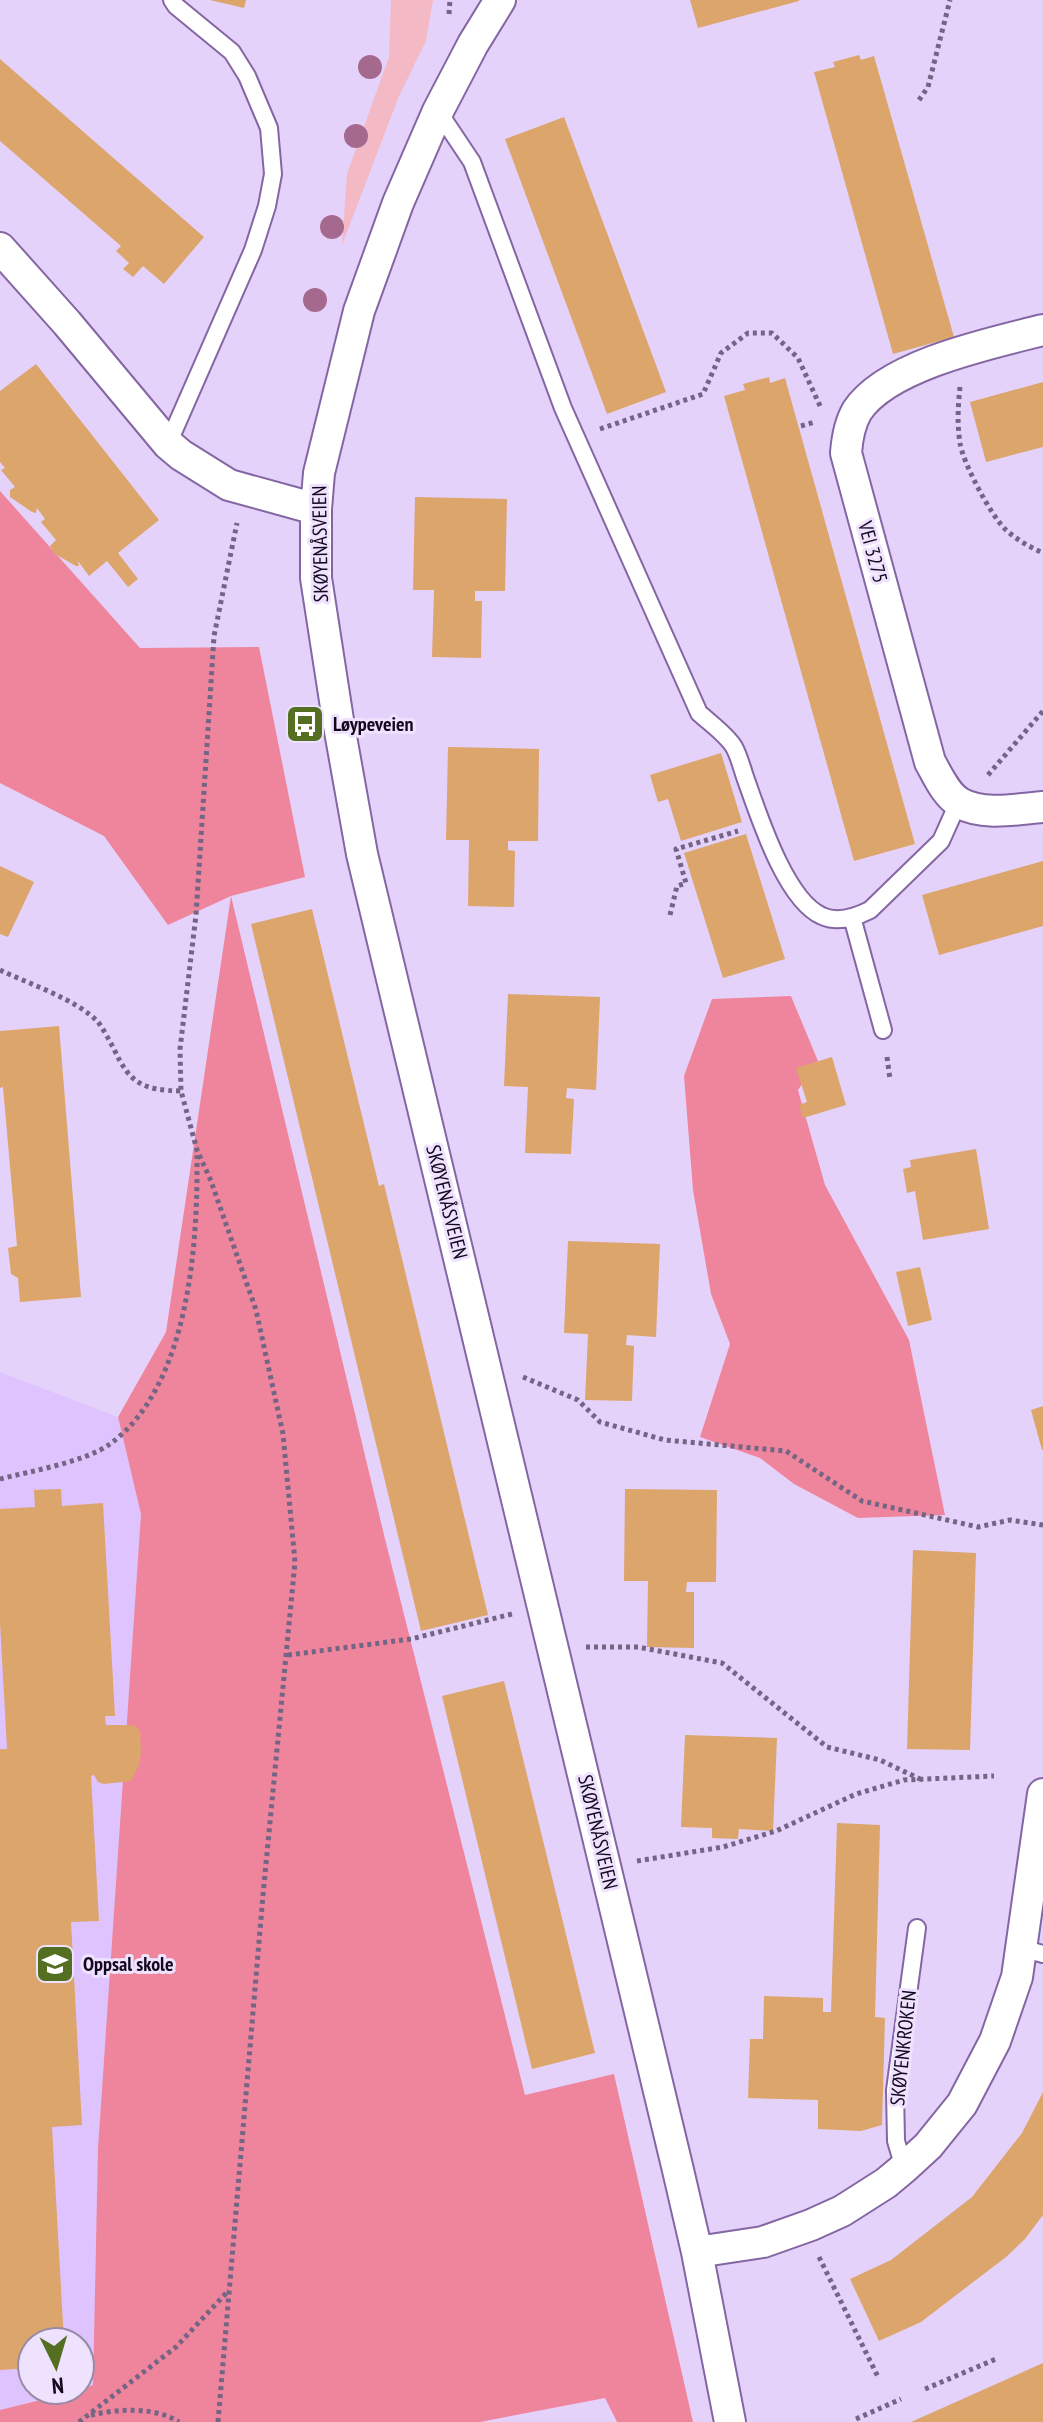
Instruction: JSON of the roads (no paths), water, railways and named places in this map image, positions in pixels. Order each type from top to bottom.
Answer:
[{"type":"street","name":"SKØYENÅSVEIEN","points":[[500,0],[438,111],[398,203],[359,311],[319,473],[316,578],[362,854],[697,2252],[730,2422]]},
{"type":"street","points":[[0,248],[168,444],[181,455],[229,485],[316,509]]},
{"type":"street","name":"VEI 3275","points":[[964,804],[942,785],[930,762],[846,453],[847,438],[857,412],[879,388],[917,368],[1043,330]]},
{"type":"street","points":[[964,804],[980,810],[1043,807]]},
{"type":"street","points":[[697,2252],[763,2242],[842,2211],[904,2168],[928,2146],[962,2104],[995,2041],[1017,1977],[1032,1951],[1043,1794]]},
{"type":"lane","points":[[168,444],[253,250],[273,174],[269,128],[247,76],[232,52],[172,0]]},
{"type":"lane","points":[[438,111],[472,162],[563,408],[699,713],[734,746],[766,834],[787,878],[809,907],[822,916],[834,919],[858,916],[870,910],[941,841],[964,804]]},
{"type":"lane","points":[[852,917],[883,1030]]},
{"type":"lane","name":"SKØYENKROKEN","points":[[904,2168],[896,2141],[895,2090],[917,1928]]},
{"type":"place","name":"Løypeveien","points":[[305,724]]},
{"type":"place","name":"Oppsal skole","points":[[55,1964]]}]
